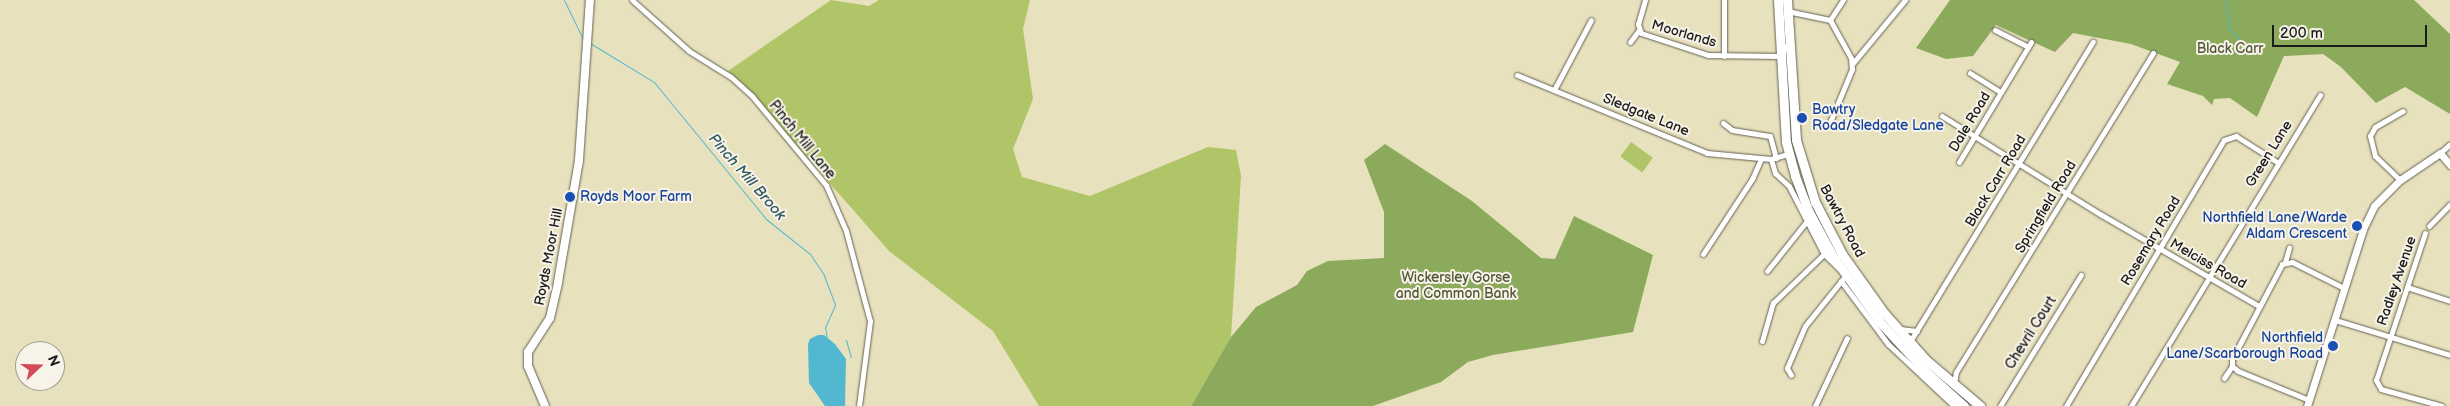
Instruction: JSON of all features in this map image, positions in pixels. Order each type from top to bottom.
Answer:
[{"type":"main road","name":"Royds Moor Hill","points":[[545,406],[528,366],[528,352],[550,318],[558,282],[579,160],[590,0]]},
{"type":"main road","name":"Bawtry Road","points":[[1778,0],[1782,93],[1788,154],[1808,210],[1843,278],[1895,331]]},
{"type":"main road","name":"Bawtry Road","points":[[1787,0],[1796,140],[1808,186],[1842,254],[1895,331],[1906,346],[1964,406]]},
{"type":"main road","points":[[1782,93],[1784,72],[1790,70]]},
{"type":"main road","name":"Bawtry Road","points":[[1906,346],[1980,406]]},
{"type":"street","name":"Pinch Mill Lane","points":[[632,0],[690,51],[731,77],[752,96],[826,185],[846,231],[870,321],[859,406]]},
{"type":"street","name":"Moorlands","points":[[1630,42],[1639,30],[1645,0]]},
{"type":"street","name":"Moorlands","points":[[1724,0],[1724,56]]},
{"type":"street","points":[[1830,20],[1843,0]]},
{"type":"street","points":[[1830,122],[1853,63],[1905,0]]},
{"type":"street","points":[[1788,11],[1830,20],[1853,63]]},
{"type":"street","points":[[1554,90],[1591,20]]},
{"type":"street","name":"Moorlands","points":[[1639,30],[1708,55],[1780,56]]},
{"type":"street","name":"Dale Road","points":[[1959,162],[2029,45],[1995,30]]},
{"type":"street","points":[[1780,56],[1785,51],[1789,39]]},
{"type":"street","name":"Black Carr Road","points":[[1906,346],[1917,331],[2093,42]]},
{"type":"street","name":"Springfield Road","points":[[1955,387],[1956,372],[2153,53]]},
{"type":"street","name":"Dale Road","points":[[1970,74],[2000,92]]},
{"type":"street","name":"Sledgate Lane","points":[[1517,75],[1708,153],[1761,159],[1773,158]]},
{"type":"street","name":"Green Lane","points":[[2131,406],[2277,162],[2320,95]]},
{"type":"street","points":[[2400,180],[2375,156],[2370,136],[2375,127],[2403,111]]},
{"type":"street","name":"Melciss Road","points":[[1942,116],[2207,278],[2259,306]]},
{"type":"street","name":"Bawtry Road","points":[[1723,123],[1732,130],[1770,136],[1775,173],[1789,186],[1824,254],[1843,278],[1888,344],[1954,406]]},
{"type":"street","name":"Rosemary Road","points":[[2066,406],[2227,137],[2236,136],[2277,162]]},
{"type":"street","points":[[2232,366],[2308,403],[2367,218],[2380,198],[2400,180],[2450,144]]},
{"type":"street","points":[[2440,153],[2450,165]]},
{"type":"street","points":[[1773,158],[1788,154]]},
{"type":"street","points":[[1703,254],[1752,179],[1761,159]]},
{"type":"street","points":[[2429,226],[2450,204]]},
{"type":"street","points":[[1766,271],[1806,222]]},
{"type":"street","name":"Radley Avenue","points":[[2425,233],[2377,376],[2378,385],[2381,389],[2442,406]]},
{"type":"street","points":[[2224,378],[2232,366],[2232,360],[2259,306],[2284,262],[2289,248]]},
{"type":"street","points":[[1762,341],[1773,303],[1824,254]]},
{"type":"street","points":[[2284,262],[2344,288]]},
{"type":"street","name":"Chevril Court","points":[[2000,404],[2081,275]]},
{"type":"street","points":[[1791,375],[1787,368],[1805,326],[1843,278]]},
{"type":"street","points":[[2407,287],[2450,301]]},
{"type":"street","points":[[2335,320],[2450,354]]},
{"type":"street","points":[[1895,331],[1917,331]]},
{"type":"street","points":[[1815,406],[1847,338]]},
{"type":"street","points":[[1940,373],[1956,372]]},
{"type":"green space","points":[[831,0],[869,6],[879,0],[1030,0],[1023,29],[1033,99],[1013,149],[1022,177],[1090,196],[1208,147],[1236,150],[1241,176],[1231,337],[1191,406],[1039,406],[993,331],[889,251],[744,85],[728,71]]},
{"type":"green space","name":"Black Carr","points":[[1950,0],[2414,0],[2450,34],[2450,114],[2405,87],[2376,103],[2341,67],[2323,54],[2284,56],[2257,117],[2230,98],[2214,99],[2212,105],[2203,96],[2167,84],[2180,62],[2131,44],[2073,33],[2055,52],[1996,25],[1973,56],[1946,59],[1916,48]]},
{"type":"green space","points":[[1631,142],[1653,158],[1642,172],[1620,157]]},
{"type":"green space","name":"Wickersley Gorse and Common Bank","points":[[1385,144],[1472,201],[1541,258],[1555,259],[1574,216],[1653,255],[1633,332],[1493,355],[1468,362],[1441,382],[1373,406],[1191,406],[1231,337],[1256,307],[1297,285],[1307,271],[1328,261],[1384,258],[1384,212],[1364,160]]},
{"type":"water","points":[[818,335],[824,335],[835,344],[846,359],[845,406],[825,406],[809,383],[808,344],[810,339]]},
{"type":"waterway","name":"Pinch Mill Brook","points":[[564,0],[584,41]]},
{"type":"waterway","points":[[2226,0],[2229,28],[2242,42]]},
{"type":"waterway","name":"Pinch Mill Brook","points":[[590,43],[654,82],[766,219],[810,254],[823,273],[835,305],[825,327],[827,338]]},
{"type":"waterway","points":[[846,340],[851,357]]},
{"type":"place","name":"Bawtry Road/Sledgate Lane","points":[[1802,118]]},
{"type":"place","name":"Royds Moor Farm","points":[[570,197]]},
{"type":"place","name":"Northfield Lane/Warde Aldam Crescent","points":[[2357,226]]},
{"type":"place","name":"Northfield Lane/Scarborough Road","points":[[2333,346]]}]
